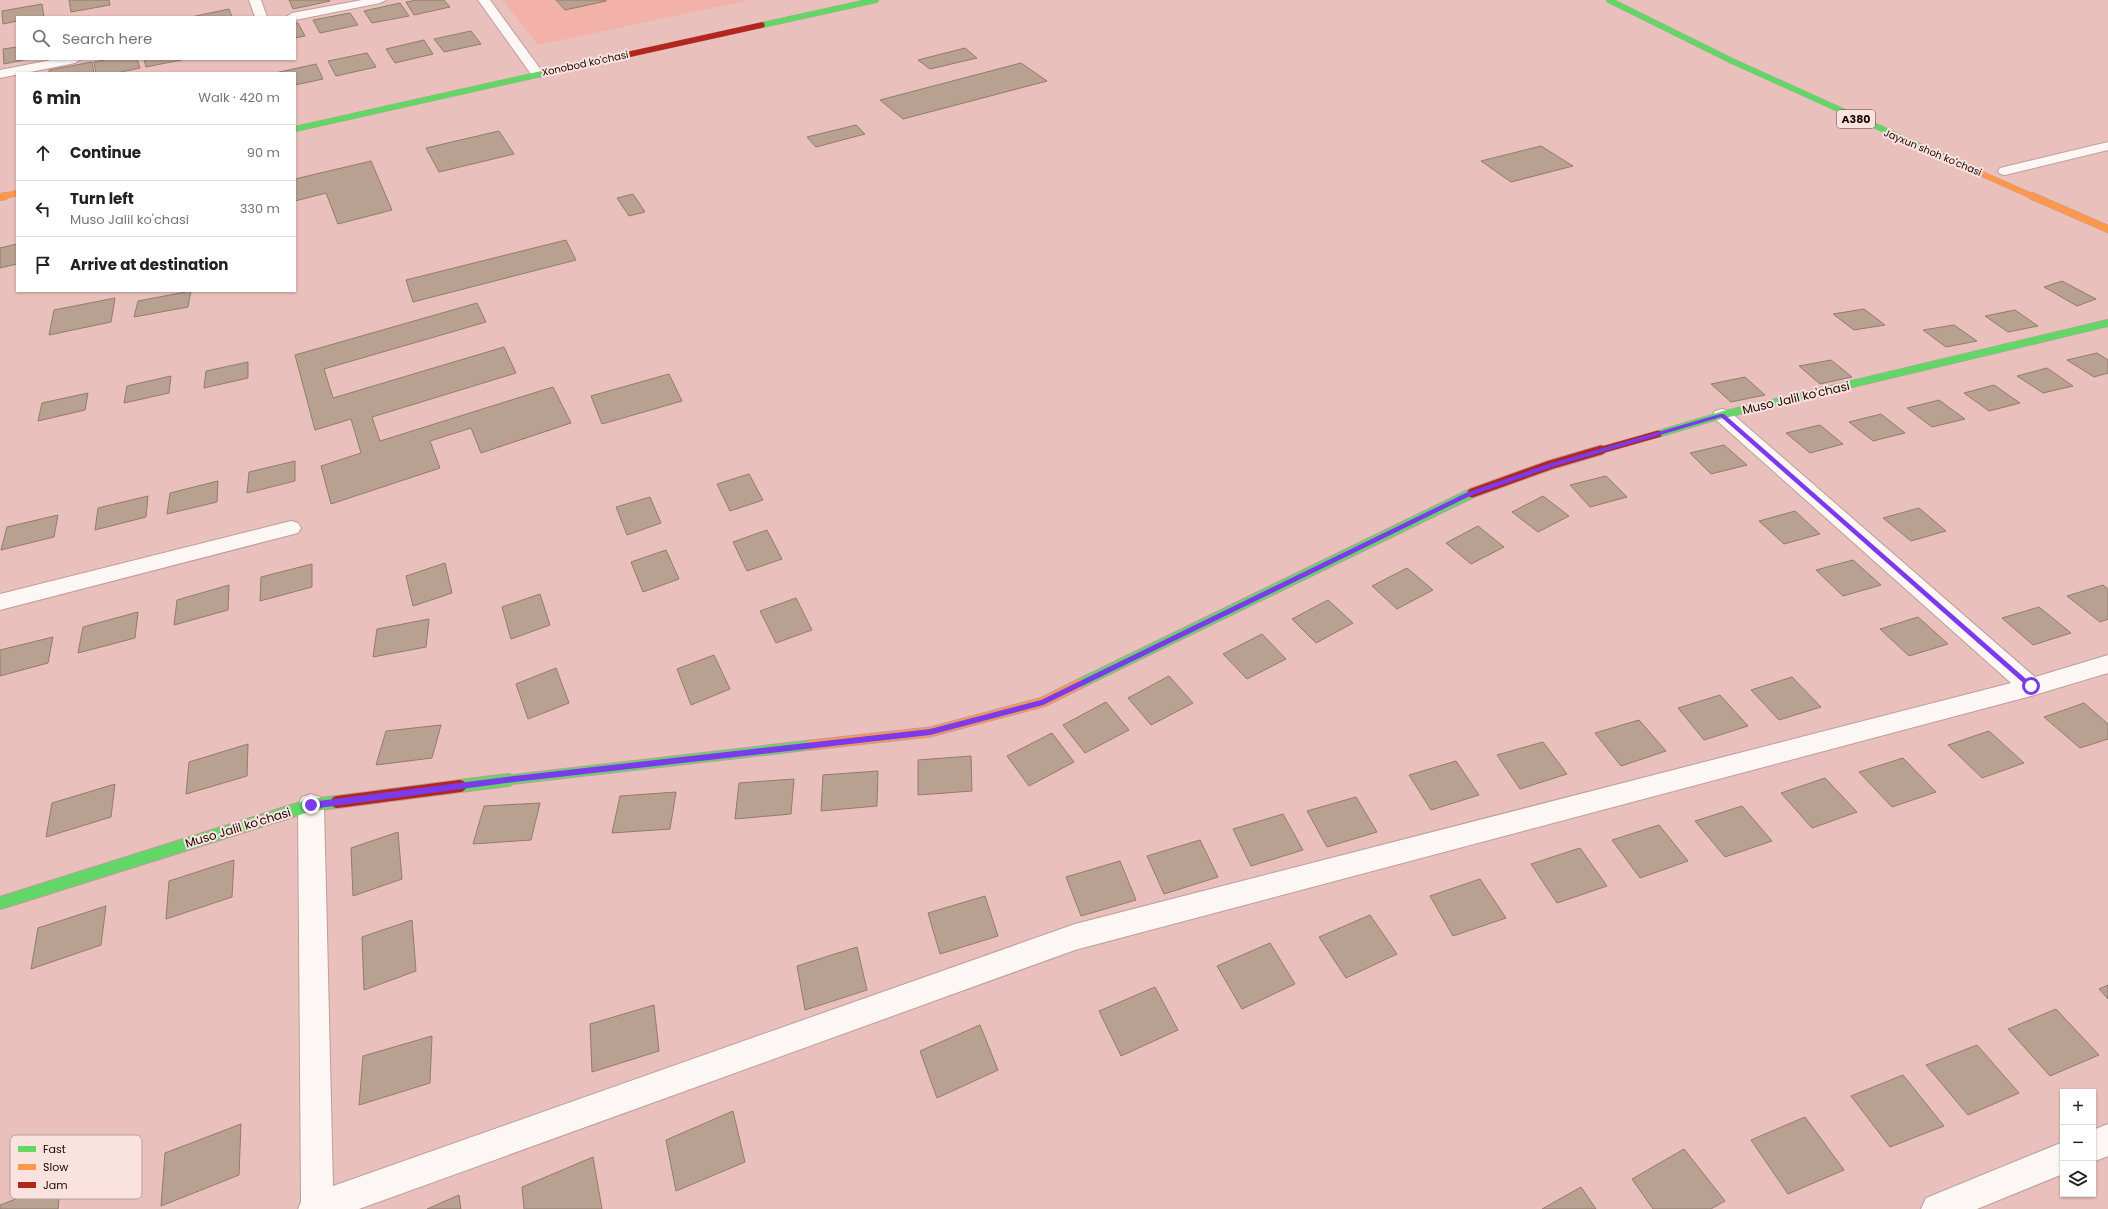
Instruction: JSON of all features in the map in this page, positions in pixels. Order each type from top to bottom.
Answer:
[{"type":"main road","name":"Xonobod ko'chasi","points":[[296,129],[876,0]]},
{"type":"main road","name":"Jayxun shoh ko'chasi","points":[[1609,0],[1667,30],[1851,117],[2108,229]]},
{"type":"main road","points":[[2002,170],[2020,178]]},
{"type":"main road","points":[[0,197],[16,193]]},
{"type":"main road","name":"Muso Jalil ko'chasi","points":[[0,903],[311,805],[514,779],[930,732],[1043,702],[1468,494],[1550,465],[1722,415],[2108,323]]},
{"type":"street","points":[[255,0],[261,16]]},
{"type":"street","points":[[296,16],[380,0]]},
{"type":"street","points":[[484,0],[538,74]]},
{"type":"street","points":[[0,74],[70,60]]},
{"type":"street","points":[[2002,170],[2108,146]]},
{"type":"street","points":[[1722,415],[2031,686]]},
{"type":"street","points":[[0,602],[291,528]]},
{"type":"street","points":[[311,805],[316,1209],[1075,937],[2031,686],[2108,664]]},
{"type":"street","points":[[2096,1145],[2108,1140]]},
{"type":"street","points":[[1937,1209],[2060,1159]]},
{"type":"shaded area","points":[[503,0],[749,0],[538,45]]},
{"type":"building","points":[[69,0],[109,0],[110,5],[71,12]]},
{"type":"building","points":[[289,0],[329,0],[330,1],[293,9]]},
{"type":"building","points":[[417,0],[444,0],[450,7],[414,15],[406,2]]},
{"type":"building","points":[[556,0],[606,0],[606,1],[565,10]]},
{"type":"building","points":[[400,3],[409,16],[372,23],[364,11]]},
{"type":"building","points":[[42,4],[44,16],[16,16],[16,21],[3,24],[2,11]]},
{"type":"building","points":[[229,9],[232,16],[196,16]]},
{"type":"building","points":[[350,13],[358,25],[320,33],[313,20]]},
{"type":"building","points":[[296,23],[298,23],[305,36],[296,38]]},
{"type":"building","points":[[471,31],[481,44],[444,52],[434,39]]},
{"type":"building","points":[[424,40],[433,54],[395,63],[386,49]]},
{"type":"building","points":[[16,47],[16,60],[23,60],[4,64],[3,49]]},
{"type":"building","points":[[965,48],[977,58],[930,69],[918,60]]},
{"type":"building","points":[[367,53],[376,67],[336,76],[328,61]]},
{"type":"building","points":[[104,60],[137,60],[140,68],[121,72],[96,72],[94,62]]},
{"type":"building","points":[[144,60],[181,60],[146,67]]},
{"type":"building","points":[[92,62],[94,72],[49,72],[49,70]]},
{"type":"building","points":[[1021,63],[1047,81],[903,119],[880,100]]},
{"type":"building","points":[[316,64],[323,79],[296,85],[296,72],[280,72]]},
{"type":"building","points":[[856,125],[865,134],[816,147],[807,137]]},
{"type":"building","points":[[499,131],[514,154],[439,172],[426,148]]},
{"type":"building","points":[[1541,146],[1573,166],[1511,182],[1481,161]]},
{"type":"building","points":[[371,161],[392,210],[338,224],[326,193],[296,201],[296,179]]},
{"type":"building","points":[[633,194],[645,212],[629,216],[617,198]]},
{"type":"building","points":[[566,240],[576,260],[413,302],[406,280]]},
{"type":"building","points":[[16,244],[16,264],[0,268],[0,248]]},
{"type":"building","points":[[2062,281],[2096,299],[2077,306],[2044,287]]},
{"type":"building","points":[[191,292],[188,307],[134,317],[138,301]]},
{"type":"building","points":[[115,298],[111,322],[49,335],[54,310]]},
{"type":"building","points":[[477,303],[486,322],[324,369],[333,398],[504,347],[516,373],[372,417],[380,441],[553,387],[571,423],[481,453],[471,428],[430,441],[440,468],[331,504],[321,466],[361,453],[351,419],[315,430],[295,355]]},
{"type":"building","points":[[1864,309],[1885,325],[1854,330],[1833,314]]},
{"type":"building","points":[[2015,310],[2038,326],[2008,332],[1985,316]]},
{"type":"building","points":[[1954,325],[1977,341],[1946,347],[1923,330]]},
{"type":"building","points":[[2097,353],[2108,360],[2108,373],[2094,377],[2067,360]]},
{"type":"building","points":[[1831,360],[1852,377],[1820,384],[1799,366]]},
{"type":"building","points":[[248,362],[248,378],[204,388],[206,371]]},
{"type":"building","points":[[2047,368],[2073,386],[2043,393],[2017,376]]},
{"type":"building","points":[[669,374],[682,401],[602,424],[591,396]]},
{"type":"building","points":[[171,376],[169,393],[124,403],[127,386]]},
{"type":"building","points":[[1745,377],[1765,395],[1731,402],[1711,384]]},
{"type":"building","points":[[1994,385],[2020,403],[1989,411],[1964,393]]},
{"type":"building","points":[[88,393],[85,410],[38,421],[42,403]]},
{"type":"building","points":[[1939,400],[1965,419],[1932,427],[1907,408]]},
{"type":"building","points":[[1881,414],[1905,433],[1873,441],[1849,422]]},
{"type":"building","points":[[1820,425],[1843,444],[1810,453],[1786,433]]},
{"type":"building","points":[[1724,445],[1747,465],[1711,474],[1690,453]]},
{"type":"building","points":[[295,461],[295,481],[247,493],[249,472]]},
{"type":"building","points":[[749,474],[763,500],[730,511],[717,484]]},
{"type":"building","points":[[1606,476],[1627,497],[1590,507],[1570,485]]},
{"type":"building","points":[[218,481],[217,502],[167,514],[170,493]]},
{"type":"building","points":[[148,496],[146,517],[95,530],[98,508]]},
{"type":"building","points":[[1543,496],[1569,516],[1538,532],[1512,512]]},
{"type":"building","points":[[650,497],[661,523],[627,535],[616,507]]},
{"type":"building","points":[[1919,508],[1946,531],[1911,541],[1883,518]]},
{"type":"building","points":[[1795,511],[1820,534],[1784,544],[1759,521]]},
{"type":"building","points":[[58,515],[54,537],[1,550],[7,527]]},
{"type":"building","points":[[1478,526],[1504,547],[1471,564],[1446,543]]},
{"type":"building","points":[[767,530],[782,559],[747,571],[733,542]]},
{"type":"building","points":[[666,550],[679,579],[643,592],[631,562]]},
{"type":"building","points":[[1853,560],[1881,585],[1843,596],[1816,570]]},
{"type":"building","points":[[445,563],[452,593],[413,606],[406,576]]},
{"type":"building","points":[[312,564],[312,587],[260,601],[261,577]]},
{"type":"building","points":[[1407,568],[1433,590],[1397,609],[1372,586]]},
{"type":"building","points":[[229,585],[228,610],[174,625],[177,600]]},
{"type":"building","points":[[2103,585],[2108,589],[2108,619],[2100,622],[2067,596]]},
{"type":"building","points":[[540,594],[550,625],[511,639],[502,607]]},
{"type":"building","points":[[796,598],[812,630],[776,643],[760,611]]},
{"type":"building","points":[[1328,600],[1353,623],[1316,643],[1292,619]]},
{"type":"building","points":[[2039,607],[2071,633],[2033,645],[2002,618]]},
{"type":"building","points":[[138,612],[135,638],[78,653],[83,627]]},
{"type":"building","points":[[1918,617],[1948,644],[1909,656],[1880,629]]},
{"type":"building","points":[[429,619],[426,647],[373,657],[377,629]]},
{"type":"building","points":[[1262,634],[1286,659],[1247,679],[1223,654]]},
{"type":"building","points":[[53,637],[48,663],[0,676],[0,650]]},
{"type":"building","points":[[714,655],[730,689],[691,705],[677,669]]},
{"type":"building","points":[[556,668],[569,703],[528,719],[516,684]]},
{"type":"building","points":[[1169,676],[1193,703],[1151,725],[1128,698]]},
{"type":"building","points":[[1792,677],[1821,707],[1779,720],[1751,690]]},
{"type":"building","points":[[1720,695],[1748,726],[1704,740],[1678,708]]},
{"type":"building","points":[[1106,702],[1129,730],[1085,753],[1063,725]]},
{"type":"building","points":[[2084,703],[2108,724],[2108,739],[2080,748],[2044,717]]},
{"type":"building","points":[[1639,720],[1666,751],[1621,766],[1595,733]]},
{"type":"building","points":[[441,725],[432,758],[376,765],[386,731]]},
{"type":"building","points":[[1989,731],[2024,763],[1982,778],[1948,745]]},
{"type":"building","points":[[1052,733],[1074,762],[1029,786],[1007,756]]},
{"type":"building","points":[[1543,742],[1567,774],[1520,789],[1497,755]]},
{"type":"building","points":[[248,744],[247,776],[186,794],[189,762]]},
{"type":"building","points":[[971,756],[972,791],[918,795],[918,760]]},
{"type":"building","points":[[1903,758],[1936,792],[1892,807],[1859,772]]},
{"type":"building","points":[[1456,761],[1479,795],[1431,810],[1409,775]]},
{"type":"building","points":[[878,771],[877,806],[821,811],[823,775]]},
{"type":"building","points":[[1825,778],[1857,812],[1812,828],[1781,793]]},
{"type":"building","points":[[794,779],[791,814],[735,819],[739,783]]},
{"type":"building","points":[[115,784],[111,817],[46,837],[52,803]]},
{"type":"building","points":[[676,792],[670,829],[612,833],[620,796]]},
{"type":"building","points":[[1356,797],[1377,832],[1327,847],[1307,811]]},
{"type":"building","points":[[540,803],[531,840],[473,844],[484,806]]},
{"type":"building","points":[[1742,806],[1772,841],[1725,857],[1695,821]]},
{"type":"building","points":[[1283,814],[1303,850],[1251,866],[1233,829]]},
{"type":"building","points":[[1659,825],[1688,861],[1640,878],[1612,840]]},
{"type":"building","points":[[398,832],[402,879],[353,896],[351,848]]},
{"type":"building","points":[[1200,840],[1218,877],[1164,894],[1147,856]]},
{"type":"building","points":[[1580,848],[1607,886],[1557,903],[1531,864]]},
{"type":"building","points":[[234,860],[232,897],[166,919],[169,881]]},
{"type":"building","points":[[1120,861],[1136,900],[1081,916],[1066,877]]},
{"type":"building","points":[[1480,879],[1506,918],[1453,936],[1430,896]]},
{"type":"building","points":[[985,896],[998,936],[940,954],[928,913]]},
{"type":"building","points":[[106,906],[101,945],[31,969],[38,928]]},
{"type":"building","points":[[1370,915],[1397,954],[1346,978],[1319,937]]},
{"type":"building","points":[[412,920],[416,971],[364,990],[362,937]]},
{"type":"building","points":[[1270,943],[1295,984],[1242,1009],[1217,966]]},
{"type":"building","points":[[857,947],[867,990],[805,1010],[797,966]]},
{"type":"building","points":[[2108,985],[2108,999],[2099,989]]},
{"type":"building","points":[[1155,987],[1178,1030],[1121,1056],[1099,1011]]},
{"type":"building","points":[[654,1005],[659,1051],[592,1072],[590,1024]]},
{"type":"building","points":[[2056,1009],[2099,1055],[2050,1076],[2008,1029]]},
{"type":"building","points":[[980,1025],[998,1070],[937,1098],[920,1051]]},
{"type":"building","points":[[432,1036],[430,1083],[359,1105],[363,1056]]},
{"type":"building","points":[[1977,1045],[2019,1093],[1968,1115],[1926,1065]]},
{"type":"building","points":[[1903,1075],[1944,1126],[1890,1147],[1851,1096]]},
{"type":"building","points":[[733,1111],[745,1162],[676,1191],[666,1140]]},
{"type":"building","points":[[1805,1117],[1844,1170],[1788,1194],[1751,1140]]},
{"type":"building","points":[[241,1124],[239,1175],[161,1206],[165,1153]]},
{"type":"building","points":[[1684,1149],[1725,1201],[1711,1209],[1653,1209],[1632,1179]]},
{"type":"building","points":[[593,1157],[602,1209],[524,1209],[522,1187]]},
{"type":"building","points":[[1581,1187],[1596,1209],[1542,1209]]},
{"type":"building","points":[[459,1195],[461,1209],[427,1209]]},
{"type":"building","points":[[16,1199],[59,1199],[58,1209],[0,1209],[0,1205]]},
{"type":"traffic: fast","points":[[762,25],[876,0]]},
{"type":"traffic: fast","points":[[1609,0],[1732,61],[1964,166]]},
{"type":"traffic: fast","points":[[296,129],[617,57]]},
{"type":"traffic: fast","points":[[1658,434],[1722,415],[2108,323]]},
{"type":"traffic: fast","points":[[1079,684],[1472,493]]},
{"type":"traffic: fast","points":[[460,786],[811,745]]},
{"type":"traffic: fast","points":[[0,903],[311,805],[337,802]]},
{"type":"traffic: slow","points":[[1964,166],[2108,229]]},
{"type":"traffic: slow","points":[[0,197],[16,193]]},
{"type":"traffic: slow","points":[[811,745],[930,732],[1043,702],[1079,684]]},
{"type":"traffic: jam","points":[[617,57],[762,25]]},
{"type":"traffic: jam","points":[[1472,493],[1550,465],[1658,434]]},
{"type":"traffic: jam","points":[[337,802],[460,786]]},
{"type":"route","points":[[311,805],[514,779],[930,732],[1043,702],[1468,494],[1550,465],[1722,415],[2031,686]]}]
